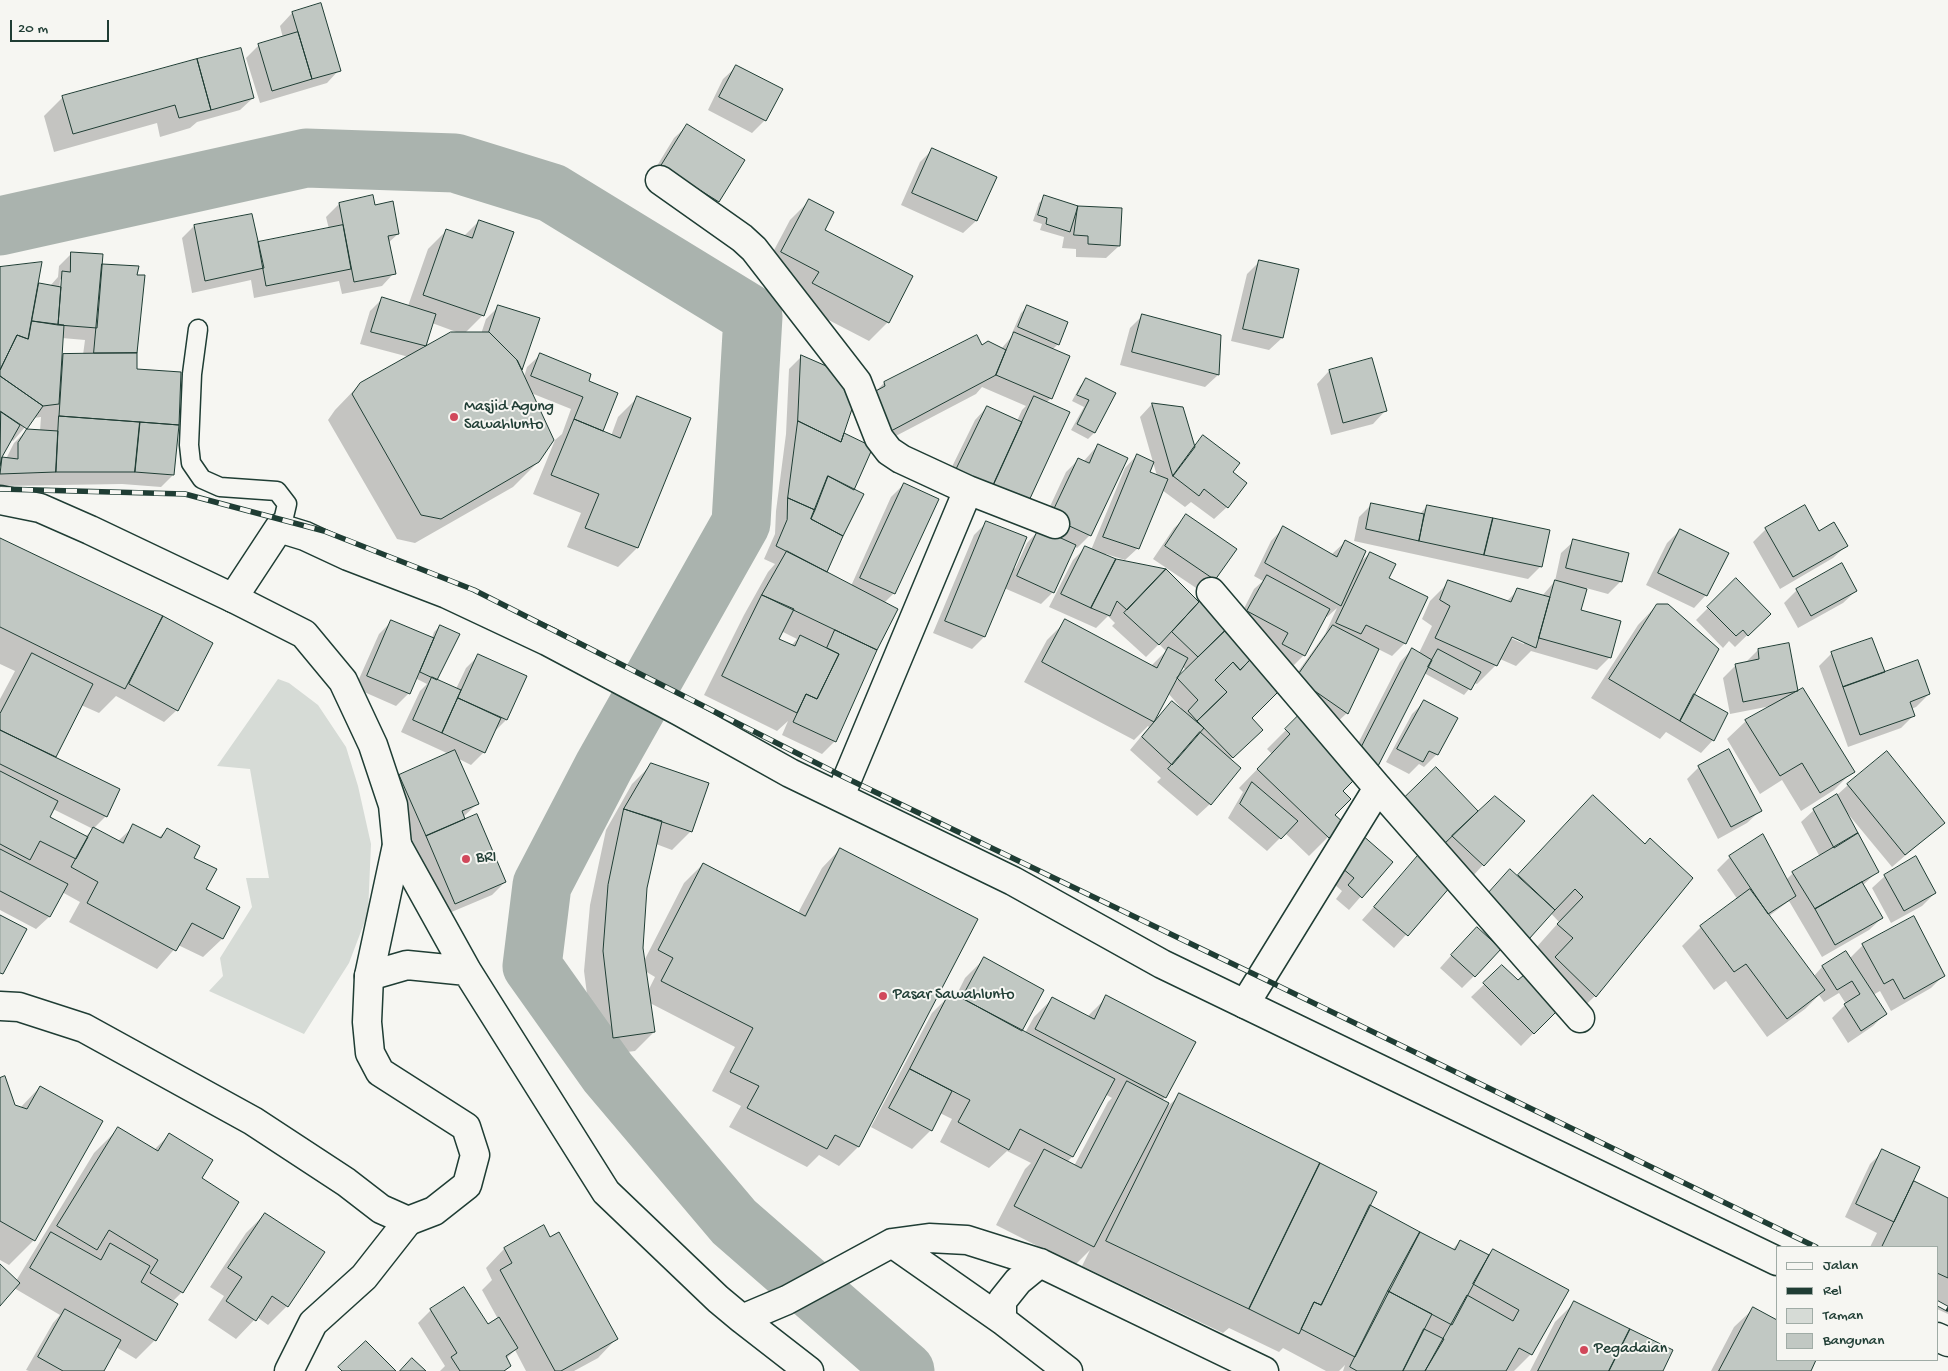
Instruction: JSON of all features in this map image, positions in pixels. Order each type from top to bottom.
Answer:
[{"type":"street","points":[[660,180],[742,238],[754,250],[857,382],[879,438],[889,451],[968,490],[1055,524]]},
{"type":"street","points":[[840,796],[968,490]]},
{"type":"street","points":[[0,500],[40,508],[90,530],[234,598],[304,634],[343,681],[373,745],[393,805],[397,845],[369,976],[368,1022],[370,1053],[380,1072],[466,1127],[475,1156],[467,1185],[434,1211],[408,1220],[364,1277],[313,1323],[289,1371]]},
{"type":"street","points":[[234,598],[279,528],[305,536],[348,556],[447,594],[547,641],[790,773],[1013,881],[1162,964],[1776,1261]]},
{"type":"street","points":[[1211,592],[1378,788],[1580,1018]]},
{"type":"street","points":[[1245,1004],[1378,788]]},
{"type":"street","points":[[397,845],[467,971],[606,1192],[718,1299],[809,1371]]},
{"type":"street","points":[[369,976],[407,965],[467,971]]},
{"type":"street","points":[[0,1006],[19,1007],[84,1028],[253,1121],[346,1182],[382,1209],[408,1220]]},
{"type":"street","points":[[742,1319],[787,1300],[883,1247],[929,1238],[967,1240],[1040,1263],[1264,1371]]},
{"type":"street","points":[[883,1247],[1002,1320],[1068,1371]]},
{"type":"street","points":[[1002,1320],[1002,1302],[1018,1281],[1040,1263]]},
{"type":"lane","points":[[198,329],[192,374],[189,445],[191,462],[202,479],[220,487],[277,491],[287,504],[283,521],[279,528]]},
{"type":"green space","points":[[278,679],[289,683],[318,705],[346,747],[358,786],[371,844],[368,913],[349,963],[304,1034],[209,991],[223,976],[220,958],[252,907],[246,878],[269,878],[250,769],[217,766]]},
{"type":"building","points":[[321,3],[341,71],[312,79],[292,12]]},
{"type":"building","points":[[298,32],[312,79],[272,91],[258,44]]},
{"type":"building","points":[[241,48],[254,98],[211,110],[197,59]]},
{"type":"building","points":[[197,59],[211,110],[179,118],[175,105],[73,134],[62,96]]},
{"type":"building","points":[[736,65],[783,89],[766,121],[719,97]]},
{"type":"building","points":[[687,124],[745,160],[719,202],[661,166]]},
{"type":"building","points":[[932,148],[997,177],[977,221],[912,193]]},
{"type":"building","points":[[373,195],[375,205],[393,201],[399,234],[388,236],[396,274],[354,282],[339,203]]},
{"type":"building","points":[[1044,195],[1078,206],[1070,232],[1046,224],[1047,218],[1038,215]]},
{"type":"building","points":[[809,199],[834,212],[825,230],[913,276],[889,323],[812,283],[819,272],[781,252]]},
{"type":"building","points":[[1078,206],[1122,208],[1120,246],[1088,244],[1088,236],[1074,235]]},
{"type":"building","points":[[252,214],[264,268],[205,281],[194,225]]},
{"type":"building","points":[[479,220],[514,232],[484,316],[423,295],[446,229],[472,238]]},
{"type":"building","points":[[343,225],[351,269],[266,286],[258,242]]},
{"type":"building","points":[[71,252],[103,254],[97,328],[58,325],[62,271],[70,272]]},
{"type":"building","points":[[1259,260],[1299,269],[1283,338],[1243,329]]},
{"type":"building","points":[[42,262],[28,339],[17,335],[0,370],[0,267]]},
{"type":"building","points":[[102,264],[139,266],[137,275],[145,275],[137,353],[94,353]]},
{"type":"building","points":[[39,283],[61,287],[58,325],[32,321]]},
{"type":"building","points":[[382,297],[436,314],[426,346],[371,332]]},
{"type":"building","points":[[498,305],[540,318],[522,370],[517,360],[489,332]]},
{"type":"building","points":[[1027,305],[1068,322],[1059,345],[1018,327]]},
{"type":"building","points":[[1142,314],[1221,335],[1219,375],[1132,352]]},
{"type":"building","points":[[32,321],[64,325],[59,404],[43,406],[0,376],[0,370],[17,335],[28,339]]},
{"type":"building","name":"Masjid Agung Sawahlunto","points":[[451,332],[489,332],[517,360],[554,440],[539,462],[441,519],[421,515],[352,394],[360,383]]},
{"type":"building","points":[[1014,332],[1070,356],[1052,399],[996,375]]},
{"type":"building","points":[[977,335],[982,345],[988,341],[1006,350],[996,375],[891,431],[872,393],[885,386],[884,382]]},
{"type":"building","points":[[137,353],[137,369],[181,372],[179,425],[59,416],[63,354]]},
{"type":"building","points":[[540,353],[591,374],[589,381],[618,393],[603,431],[574,419],[583,397],[531,376]]},
{"type":"building","points":[[801,355],[833,369],[854,403],[841,442],[798,421]]},
{"type":"building","points":[[1372,358],[1387,411],[1343,423],[1329,370]]},
{"type":"building","points":[[0,376],[43,406],[27,429],[0,411]]},
{"type":"building","points":[[1086,378],[1116,393],[1095,433],[1077,424],[1089,400],[1077,395]]},
{"type":"building","points":[[637,396],[691,418],[638,548],[585,528],[599,494],[551,475],[574,419],[620,438]]},
{"type":"building","points":[[1034,396],[1070,412],[1027,505],[992,488]]},
{"type":"building","points":[[1152,403],[1183,407],[1195,447],[1173,476]]},
{"type":"building","points":[[987,406],[1022,422],[992,488],[956,470]]},
{"type":"building","points":[[1,412],[20,425],[2,457],[0,466]]},
{"type":"building","points":[[59,416],[140,422],[135,472],[56,472]]},
{"type":"building","points":[[798,421],[841,442],[844,433],[873,447],[854,490],[828,476],[815,510],[788,498]]},
{"type":"building","points":[[140,422],[179,425],[174,475],[135,472]]},
{"type":"building","points":[[27,429],[58,431],[56,472],[0,474],[2,457],[18,459],[18,443]]},
{"type":"building","points":[[1203,435],[1240,463],[1233,472],[1247,483],[1228,508],[1204,489],[1199,496],[1173,476]]},
{"type":"building","points":[[1098,444],[1128,458],[1091,536],[1050,517],[1078,458],[1089,463]]},
{"type":"building","points":[[1137,454],[1154,462],[1150,472],[1168,479],[1139,549],[1103,537]]},
{"type":"building","points":[[828,476],[864,494],[843,536],[811,519]]},
{"type":"building","points":[[904,483],[939,499],[895,594],[860,578]]},
{"type":"building","points":[[788,498],[815,510],[811,519],[843,536],[827,572],[776,546],[787,520]]},
{"type":"building","points":[[1371,503],[1424,514],[1419,541],[1366,529]]},
{"type":"building","points":[[1427,505],[1493,518],[1484,555],[1419,541]]},
{"type":"building","points":[[1805,505],[1819,531],[1834,522],[1848,546],[1793,577],[1765,528]]},
{"type":"building","points":[[1186,514],[1237,549],[1215,580],[1165,546]]},
{"type":"building","points":[[1493,518],[1550,530],[1542,567],[1484,555]]},
{"type":"building","points":[[986,521],[1027,537],[985,637],[945,621]]},
{"type":"building","points":[[1283,526],[1337,557],[1345,540],[1366,551],[1341,606],[1265,563]]},
{"type":"building","points":[[1039,528],[1076,545],[1054,593],[1017,576]]},
{"type":"building","points":[[1680,529],[1729,553],[1707,596],[1658,573]]},
{"type":"building","points":[[0,538],[163,616],[125,689],[0,627]]},
{"type":"building","points":[[1573,539],[1629,553],[1622,582],[1566,568]]},
{"type":"building","points":[[1085,546],[1116,559],[1091,608],[1061,594]]},
{"type":"building","points":[[787,551],[898,609],[877,650],[762,595]]},
{"type":"building","points":[[1370,552],[1396,564],[1389,578],[1428,597],[1406,644],[1366,625],[1361,634],[1336,623]]},
{"type":"building","points":[[1116,559],[1166,569],[1127,610],[1117,601],[1110,616],[1091,608]]},
{"type":"building","points":[[1842,563],[1857,591],[1811,616],[1796,589]]},
{"type":"building","points":[[1166,569],[1199,602],[1159,645],[1124,613]]},
{"type":"building","points":[[1267,575],[1330,609],[1305,656],[1282,644],[1288,633],[1247,611]]},
{"type":"building","points":[[1736,578],[1771,614],[1748,636],[1743,630],[1736,636],[1707,607]]},
{"type":"building","points":[[1448,580],[1511,602],[1517,588],[1550,597],[1536,648],[1512,637],[1497,666],[1435,638],[1450,606],[1440,600]]},
{"type":"building","points":[[1555,580],[1587,589],[1581,610],[1621,621],[1611,658],[1539,638]]},
{"type":"building","points":[[762,595],[794,609],[779,639],[795,646],[800,635],[839,654],[817,699],[806,694],[797,713],[722,676]]},
{"type":"building","points":[[1204,597],[1232,624],[1198,657],[1172,632]]},
{"type":"building","points":[[1657,604],[1668,604],[1719,649],[1680,721],[1609,679]]},
{"type":"building","points":[[163,616],[213,643],[178,711],[129,684]]},
{"type":"building","points":[[1065,619],[1157,668],[1168,647],[1188,658],[1154,722],[1042,662]]},
{"type":"building","points":[[391,620],[434,638],[410,694],[367,676]]},
{"type":"building","points":[[1232,624],[1253,657],[1240,670],[1233,662],[1215,680],[1227,692],[1197,721],[1188,711],[1198,700],[1177,678]]},
{"type":"building","points":[[440,625],[460,634],[437,680],[420,672]]},
{"type":"building","points":[[1333,625],[1379,649],[1348,714],[1296,678]]},
{"type":"building","points":[[835,630],[877,650],[836,742],[793,722],[806,694],[817,699],[839,654],[827,648]]},
{"type":"building","points":[[1872,638],[1885,672],[1843,687],[1831,652]]},
{"type":"building","points":[[1789,643],[1798,691],[1743,702],[1735,664],[1759,659],[1758,649]]},
{"type":"building","points":[[1412,648],[1432,660],[1376,770],[1357,756]]},
{"type":"building","points":[[1438,649],[1481,672],[1471,690],[1428,667]]},
{"type":"building","points":[[32,653],[93,684],[56,757],[0,730],[0,714]]},
{"type":"building","points":[[478,654],[527,676],[507,720],[458,698]]},
{"type":"building","points":[[1253,657],[1283,687],[1252,718],[1263,730],[1233,758],[1197,721],[1227,692],[1215,680],[1233,662],[1240,670]]},
{"type":"building","points":[[1918,660],[1930,694],[1910,702],[1915,716],[1860,735],[1843,687]]},
{"type":"building","points":[[432,677],[461,690],[442,733],[413,720]]},
{"type":"building","points":[[1803,688],[1855,772],[1820,793],[1802,763],[1780,776],[1745,720]]},
{"type":"building","points":[[1694,694],[1728,713],[1714,741],[1680,721]]},
{"type":"building","points":[[458,698],[501,718],[485,753],[442,733]]},
{"type":"building","points":[[1424,700],[1458,718],[1438,755],[1429,751],[1423,762],[1397,749]]},
{"type":"building","points":[[1172,701],[1204,728],[1172,765],[1142,737]]},
{"type":"building","points":[[1298,716],[1359,775],[1343,791],[1351,799],[1335,815],[1344,823],[1329,838],[1257,769],[1290,734],[1285,729]]},
{"type":"building","points":[[0,730],[120,789],[107,817],[0,764]]},
{"type":"building","points":[[1200,732],[1241,768],[1211,805],[1168,769]]},
{"type":"building","points":[[1729,749],[1762,811],[1731,827],[1698,766]]},
{"type":"building","points":[[455,750],[479,804],[462,811],[465,819],[426,836],[399,775]]},
{"type":"building","points":[[1887,751],[1945,823],[1905,855],[1847,784]]},
{"type":"building","points":[[651,763],[709,783],[692,832],[624,809]]},
{"type":"building","points":[[1436,767],[1478,811],[1440,848],[1398,804]]},
{"type":"building","points":[[0,771],[58,801],[50,817],[88,837],[76,859],[40,841],[30,860],[0,844]]},
{"type":"building","points":[[1252,782],[1298,821],[1281,839],[1240,804]]},
{"type":"building","points":[[1837,794],[1858,833],[1834,848],[1813,809]]},
{"type":"building","points":[[1593,795],[1645,844],[1650,838],[1693,878],[1596,997],[1555,957],[1573,938],[1557,924],[1583,897],[1575,889],[1555,910],[1518,875]]},
{"type":"building","points":[[1495,796],[1525,821],[1484,866],[1452,836]]},
{"type":"building","points":[[624,809],[662,821],[647,888],[643,948],[655,1032],[613,1038],[603,951],[608,885]]},
{"type":"building","name":"BRI","points":[[477,814],[506,882],[455,904],[426,836]]},
{"type":"building","points":[[133,824],[161,838],[167,828],[200,846],[194,858],[217,869],[206,889],[240,907],[223,939],[192,923],[176,951],[87,903],[98,882],[71,867],[93,827],[123,843]]},
{"type":"building","points":[[1858,833],[1879,872],[1815,909],[1792,872]]},
{"type":"building","points":[[1361,834],[1393,862],[1362,898],[1348,885],[1354,878],[1336,863]]},
{"type":"building","points":[[1763,834],[1796,896],[1768,914],[1729,856]]},
{"type":"building","points":[[840,848],[978,919],[859,1147],[835,1135],[827,1149],[747,1108],[759,1086],[730,1072],[753,1028],[661,981],[673,958],[658,950],[703,863],[805,916]]},
{"type":"building","points":[[0,849],[68,884],[50,917],[0,891]]},
{"type":"building","points":[[1421,852],[1451,886],[1408,936],[1374,907]]},
{"type":"building","points":[[1916,856],[1936,893],[1904,911],[1884,875]]},
{"type":"building","points":[[1510,869],[1555,910],[1529,939],[1484,898]]},
{"type":"building","points":[[1862,882],[1883,918],[1835,945],[1815,909]]},
{"type":"building","points":[[1750,889],[1825,990],[1787,1019],[1746,964],[1734,972],[1700,926]]},
{"type":"building","points":[[0,915],[27,929],[3,974],[0,973]]},
{"type":"building","points":[[1914,916],[1945,976],[1904,999],[1893,979],[1884,984],[1862,944]]},
{"type":"building","points":[[1477,927],[1501,949],[1475,977],[1451,955]]},
{"type":"building","points":[[1846,951],[1887,1014],[1861,1031],[1844,1004],[1860,994],[1852,981],[1837,990],[1822,966]]},
{"type":"building","points":[[984,957],[1044,990],[1022,1031],[962,998]]},
{"type":"building","points":[[1502,965],[1518,980],[1524,975],[1559,1009],[1534,1034],[1483,983]]},
{"type":"building","points":[[950,992],[1115,1079],[1073,1157],[1020,1129],[1009,1150],[958,1122],[970,1100],[910,1069]]},
{"type":"building","points":[[1106,995],[1196,1042],[1166,1098],[1035,1029],[1052,997],[1094,1019]]},
{"type":"building","points":[[910,1069],[952,1091],[932,1131],[889,1108]]},
{"type":"building","points":[[5,1076],[15,1105],[27,1109],[40,1086],[103,1121],[35,1241],[0,1221],[0,1078]]},
{"type":"building","points":[[1127,1081],[1169,1103],[1094,1247],[1014,1206],[1044,1149],[1081,1168]]},
{"type":"building","points":[[1179,1093],[1320,1163],[1249,1309],[1106,1241]]},
{"type":"building","points":[[118,1127],[158,1151],[169,1133],[213,1160],[202,1178],[239,1202],[183,1293],[150,1273],[158,1260],[109,1230],[97,1250],[57,1226]]},
{"type":"building","points":[[1882,1149],[1920,1167],[1894,1222],[1856,1204]]},
{"type":"building","points":[[1320,1163],[1377,1192],[1321,1305],[1314,1302],[1299,1334],[1249,1309]]},
{"type":"building","points":[[1914,1181],[1948,1198],[1948,1278],[1938,1273],[1938,1246],[1882,1246]]},
{"type":"building","points":[[1370,1205],[1420,1232],[1355,1357],[1301,1329],[1314,1302],[1321,1305]]},
{"type":"building","points":[[265,1213],[325,1252],[288,1307],[272,1296],[256,1321],[226,1301],[242,1277],[228,1268]]},
{"type":"building","points":[[544,1225],[550,1237],[559,1232],[618,1339],[561,1371],[555,1371],[500,1270],[512,1263],[504,1248]]},
{"type":"building","points":[[51,1232],[101,1260],[110,1243],[150,1266],[141,1282],[178,1304],[156,1341],[30,1268]]},
{"type":"building","points":[[1420,1232],[1455,1250],[1460,1240],[1489,1255],[1452,1325],[1388,1291]]},
{"type":"building","points":[[1493,1249],[1569,1290],[1532,1355],[1519,1348],[1506,1371],[1425,1371],[1467,1295],[1513,1321],[1519,1310],[1473,1284]]},
{"type":"building","points":[[0,1264],[20,1283],[0,1306]]},
{"type":"building","points":[[464,1287],[488,1324],[499,1317],[518,1348],[506,1356],[511,1366],[504,1371],[460,1371],[451,1357],[457,1353],[430,1309]]},
{"type":"building","points":[[1388,1291],[1432,1314],[1403,1371],[1357,1371],[1350,1367]]},
{"type":"building","name":"Pegadaian","points":[[1574,1301],[1630,1329],[1609,1371],[1538,1371]]},
{"type":"building","points":[[1753,1307],[1776,1319],[1776,1361],[1816,1361],[1811,1371],[1719,1371]]},
{"type":"building","points":[[65,1309],[121,1340],[104,1371],[63,1371],[38,1357]]},
{"type":"building","points":[[1424,1329],[1444,1339],[1425,1371],[1403,1371]]},
{"type":"building","points":[[1630,1329],[1673,1350],[1663,1371],[1609,1371]]},
{"type":"building","points":[[366,1341],[396,1371],[342,1371],[338,1367]]},
{"type":"building","points":[[412,1358],[426,1371],[400,1371]]},
{"type":"waterway","points":[[0,226],[306,158],[455,163],[552,193],[753,316],[741,523],[604,766],[542,885],[532,966],[608,1073],[734,1222],[905,1371]]},
{"type":"railway","points":[[0,489],[185,494],[324,531],[474,590],[846,778],[1814,1246]]},
{"type":"railway","points":[[1938,1304],[1948,1309]]},
{"type":"place","name":"Masjid Agung Sawahlunto","points":[[454,417]]},
{"type":"place","name":"BRI","points":[[466,859]]},
{"type":"place","name":"Pasar Sawahlunto","points":[[883,996]]},
{"type":"place","name":"Pegadaian","points":[[1584,1350]]}]
